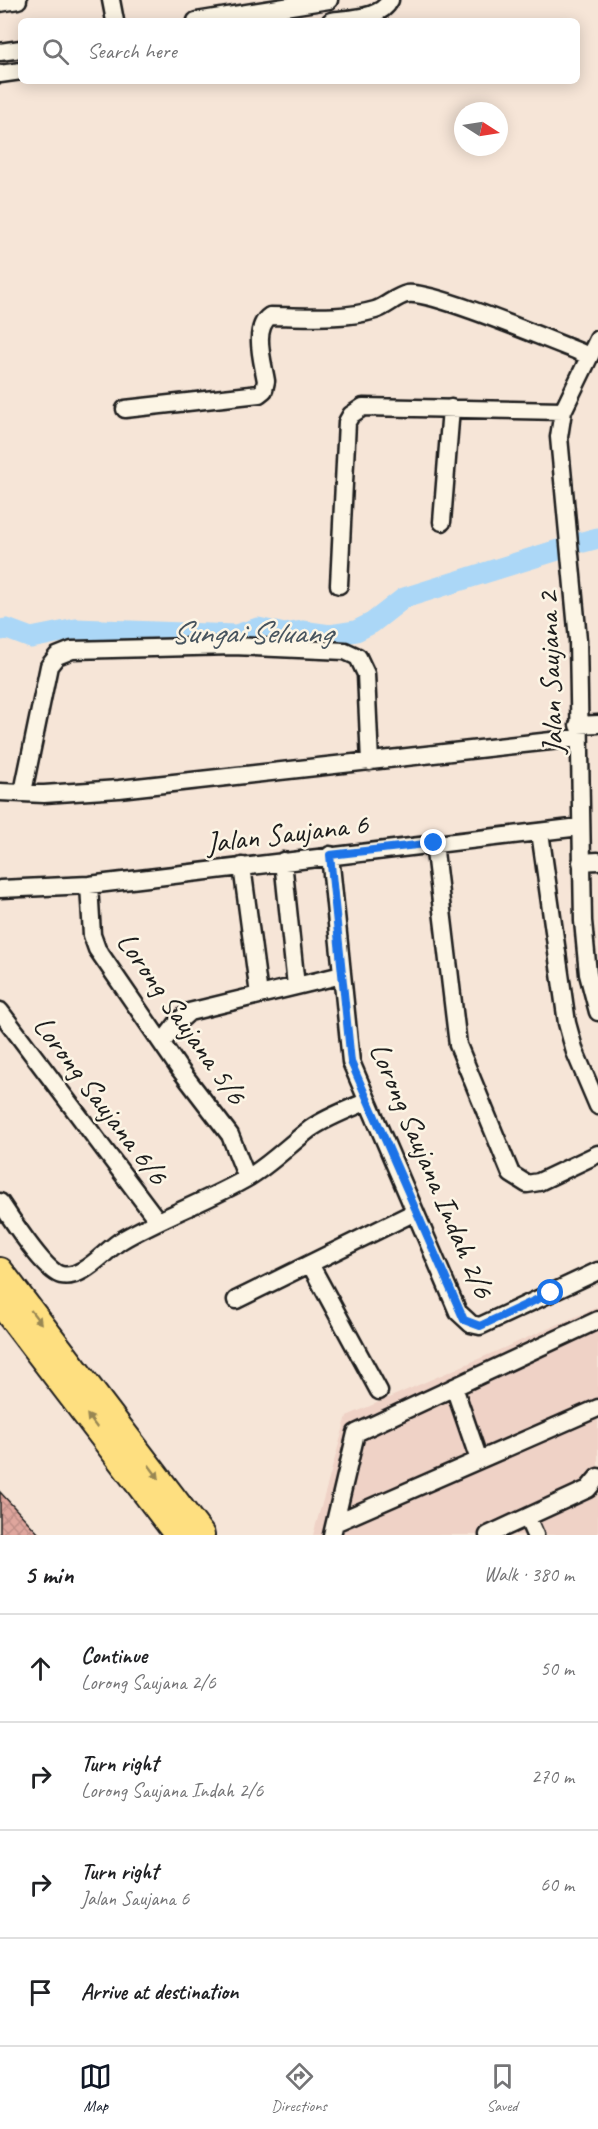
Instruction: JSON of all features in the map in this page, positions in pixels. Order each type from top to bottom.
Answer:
[{"type":"highway","points":[[0,1271],[201,1535]]},
{"type":"highway","points":[[0,1302],[178,1535]]},
{"type":"street","points":[[0,3],[18,0]]},
{"type":"street","points":[[111,0],[114,18]]},
{"type":"street","points":[[210,18],[268,5],[329,0]]},
{"type":"street","points":[[348,18],[375,13],[386,8],[390,0]]},
{"type":"street","points":[[0,52],[18,49]]},
{"type":"street","points":[[0,74],[18,71]]},
{"type":"street","points":[[125,410],[259,394],[264,390],[266,381],[259,329],[263,321],[270,316],[353,315],[375,310],[408,294],[427,297],[468,310],[590,356]]},
{"type":"street","name":"Jalan Saujana 2","points":[[598,339],[563,411],[559,436],[579,640],[580,827],[588,974],[598,1012]]},
{"type":"street","points":[[339,585],[347,422],[351,415],[363,407],[563,411]]},
{"type":"street","points":[[442,522],[451,408]]},
{"type":"street","points":[[23,792],[50,666],[57,656],[72,650],[233,646],[345,651],[358,657],[366,675],[370,762]]},
{"type":"street","points":[[0,792],[44,794],[119,789],[370,762],[578,731],[598,724]]},
{"type":"street","name":"Jalan Saujana 6","points":[[0,889],[88,885],[580,827]]},
{"type":"street","points":[[540,832],[567,1023],[575,1052],[598,1106]]},
{"type":"street","points":[[434,843],[458,1045],[511,1174],[527,1184],[539,1182],[598,1154]]},
{"type":"street","name":"Lorong Saujana Indah 2/6","points":[[330,855],[351,1062],[458,1312],[471,1324],[480,1326],[598,1271]]},
{"type":"street","points":[[283,861],[296,986]]},
{"type":"street","points":[[581,862],[598,861]]},
{"type":"street","points":[[242,866],[259,995]]},
{"type":"street","name":"Lorong Saujana 5/6","points":[[88,885],[92,935],[97,949],[162,1043],[230,1135],[247,1178]]},
{"type":"street","points":[[162,1043],[189,1012],[342,975]]},
{"type":"street","name":"Lorong Saujana 6/6","points":[[0,1011],[158,1221]]},
{"type":"street","points":[[0,1202],[45,1263],[58,1274],[70,1276],[81,1272],[107,1249],[271,1164],[312,1128],[368,1101]]},
{"type":"street","points":[[236,1300],[416,1212]]},
{"type":"street","points":[[310,1264],[379,1390]]},
{"type":"street","points":[[333,1529],[356,1433],[598,1320]]},
{"type":"street","points":[[454,1387],[479,1460]]},
{"type":"street","points":[[333,1529],[479,1460],[598,1408]]},
{"type":"street","points":[[488,1535],[588,1489],[598,1477]]},
{"type":"street","points":[[527,1517],[536,1535]]},
{"type":"shaded area","points":[[598,1307],[598,1535],[313,1535],[347,1416]]},
{"type":"building","points":[[0,1492],[40,1535],[0,1535]]},
{"type":"waterway","name":"Sungai Seluang","points":[[583,542],[598,538]]},
{"type":"waterway","name":"Sungai Seluang","points":[[0,630],[7,629],[31,638],[76,629],[236,635],[258,628],[284,634],[302,631],[330,635],[356,631],[372,623],[404,598],[558,550]]},
{"type":"route","points":[[434,843],[330,855],[351,1062],[458,1312],[464,1320],[480,1326],[551,1293]]}]
